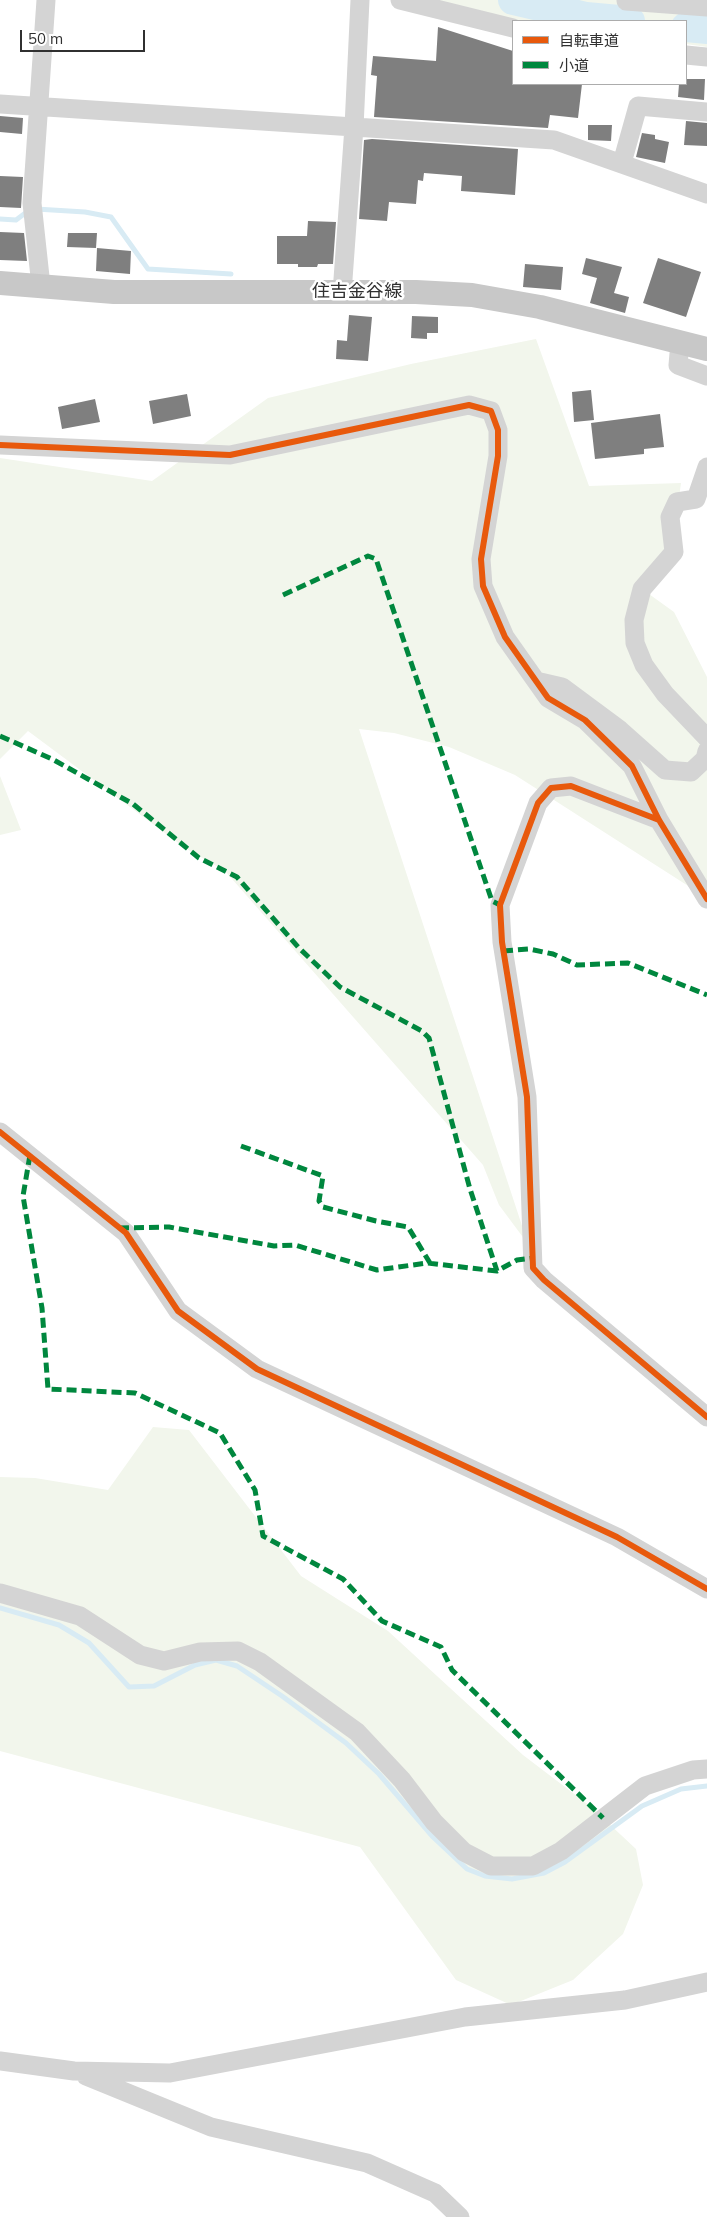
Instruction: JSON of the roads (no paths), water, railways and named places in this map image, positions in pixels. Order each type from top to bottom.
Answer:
[{"type":"main road","name":"住吉金谷線","points":[[0,283],[114,292],[416,292],[472,295],[540,307],[707,349]]},
{"type":"street","points":[[41,286],[32,207],[46,0]]},
{"type":"street","points":[[342,293],[354,127],[360,0]]},
{"type":"street","points":[[400,0],[512,28]]},
{"type":"street","points":[[626,1],[707,7]]},
{"type":"street","points":[[687,55],[707,57]]},
{"type":"street","points":[[0,104],[554,140],[707,194]]},
{"type":"street","points":[[622,163],[638,106],[707,112]]},
{"type":"street","points":[[680,342],[678,365],[707,376]]},
{"type":"street","points":[[0,445],[230,455],[469,405],[491,411],[498,430],[498,456],[481,559],[483,586],[505,638],[548,698],[585,720],[632,766],[659,820],[707,899]]},
{"type":"street","points":[[707,467],[696,499],[677,502],[670,517],[674,552],[642,590],[634,620],[635,643],[644,665],[665,694],[707,738]]},
{"type":"street","points":[[536,681],[562,687],[620,730],[665,770],[691,772],[705,759],[707,750]]},
{"type":"street","points":[[659,820],[571,786],[550,788],[538,803],[500,905],[502,942],[527,1097],[533,1268],[544,1280],[707,1417]]},
{"type":"street","points":[[0,1132],[126,1233],[178,1311],[257,1369],[617,1537],[707,1589]]},
{"type":"street","points":[[0,1593],[80,1616],[140,1655],[164,1661],[200,1652],[238,1651],[260,1662],[357,1732],[402,1780],[434,1822],[464,1852],[491,1866],[533,1866],[561,1851],[645,1786],[693,1770],[707,1769]]},
{"type":"street","points":[[0,2060],[74,2071],[170,2074],[466,2017],[624,2000],[707,1982]]},
{"type":"street","points":[[74,2071],[211,2126],[367,2163],[435,2193],[460,2217]]},
{"type":"waterway","points":[[513,0],[586,17],[619,20]]},
{"type":"waterway","points":[[687,27],[707,29]]},
{"type":"waterway","points":[[36,209],[85,212],[111,217],[148,269],[231,274]]},
{"type":"waterway","points":[[0,219],[16,220],[28,211]]},
{"type":"waterway","points":[[0,1608],[59,1625],[89,1643],[129,1687],[154,1686],[195,1665],[216,1660],[237,1666],[346,1743],[379,1774],[433,1837],[467,1869],[485,1876],[512,1879],[544,1873],[565,1862],[642,1806],[681,1789],[707,1786]]}]
